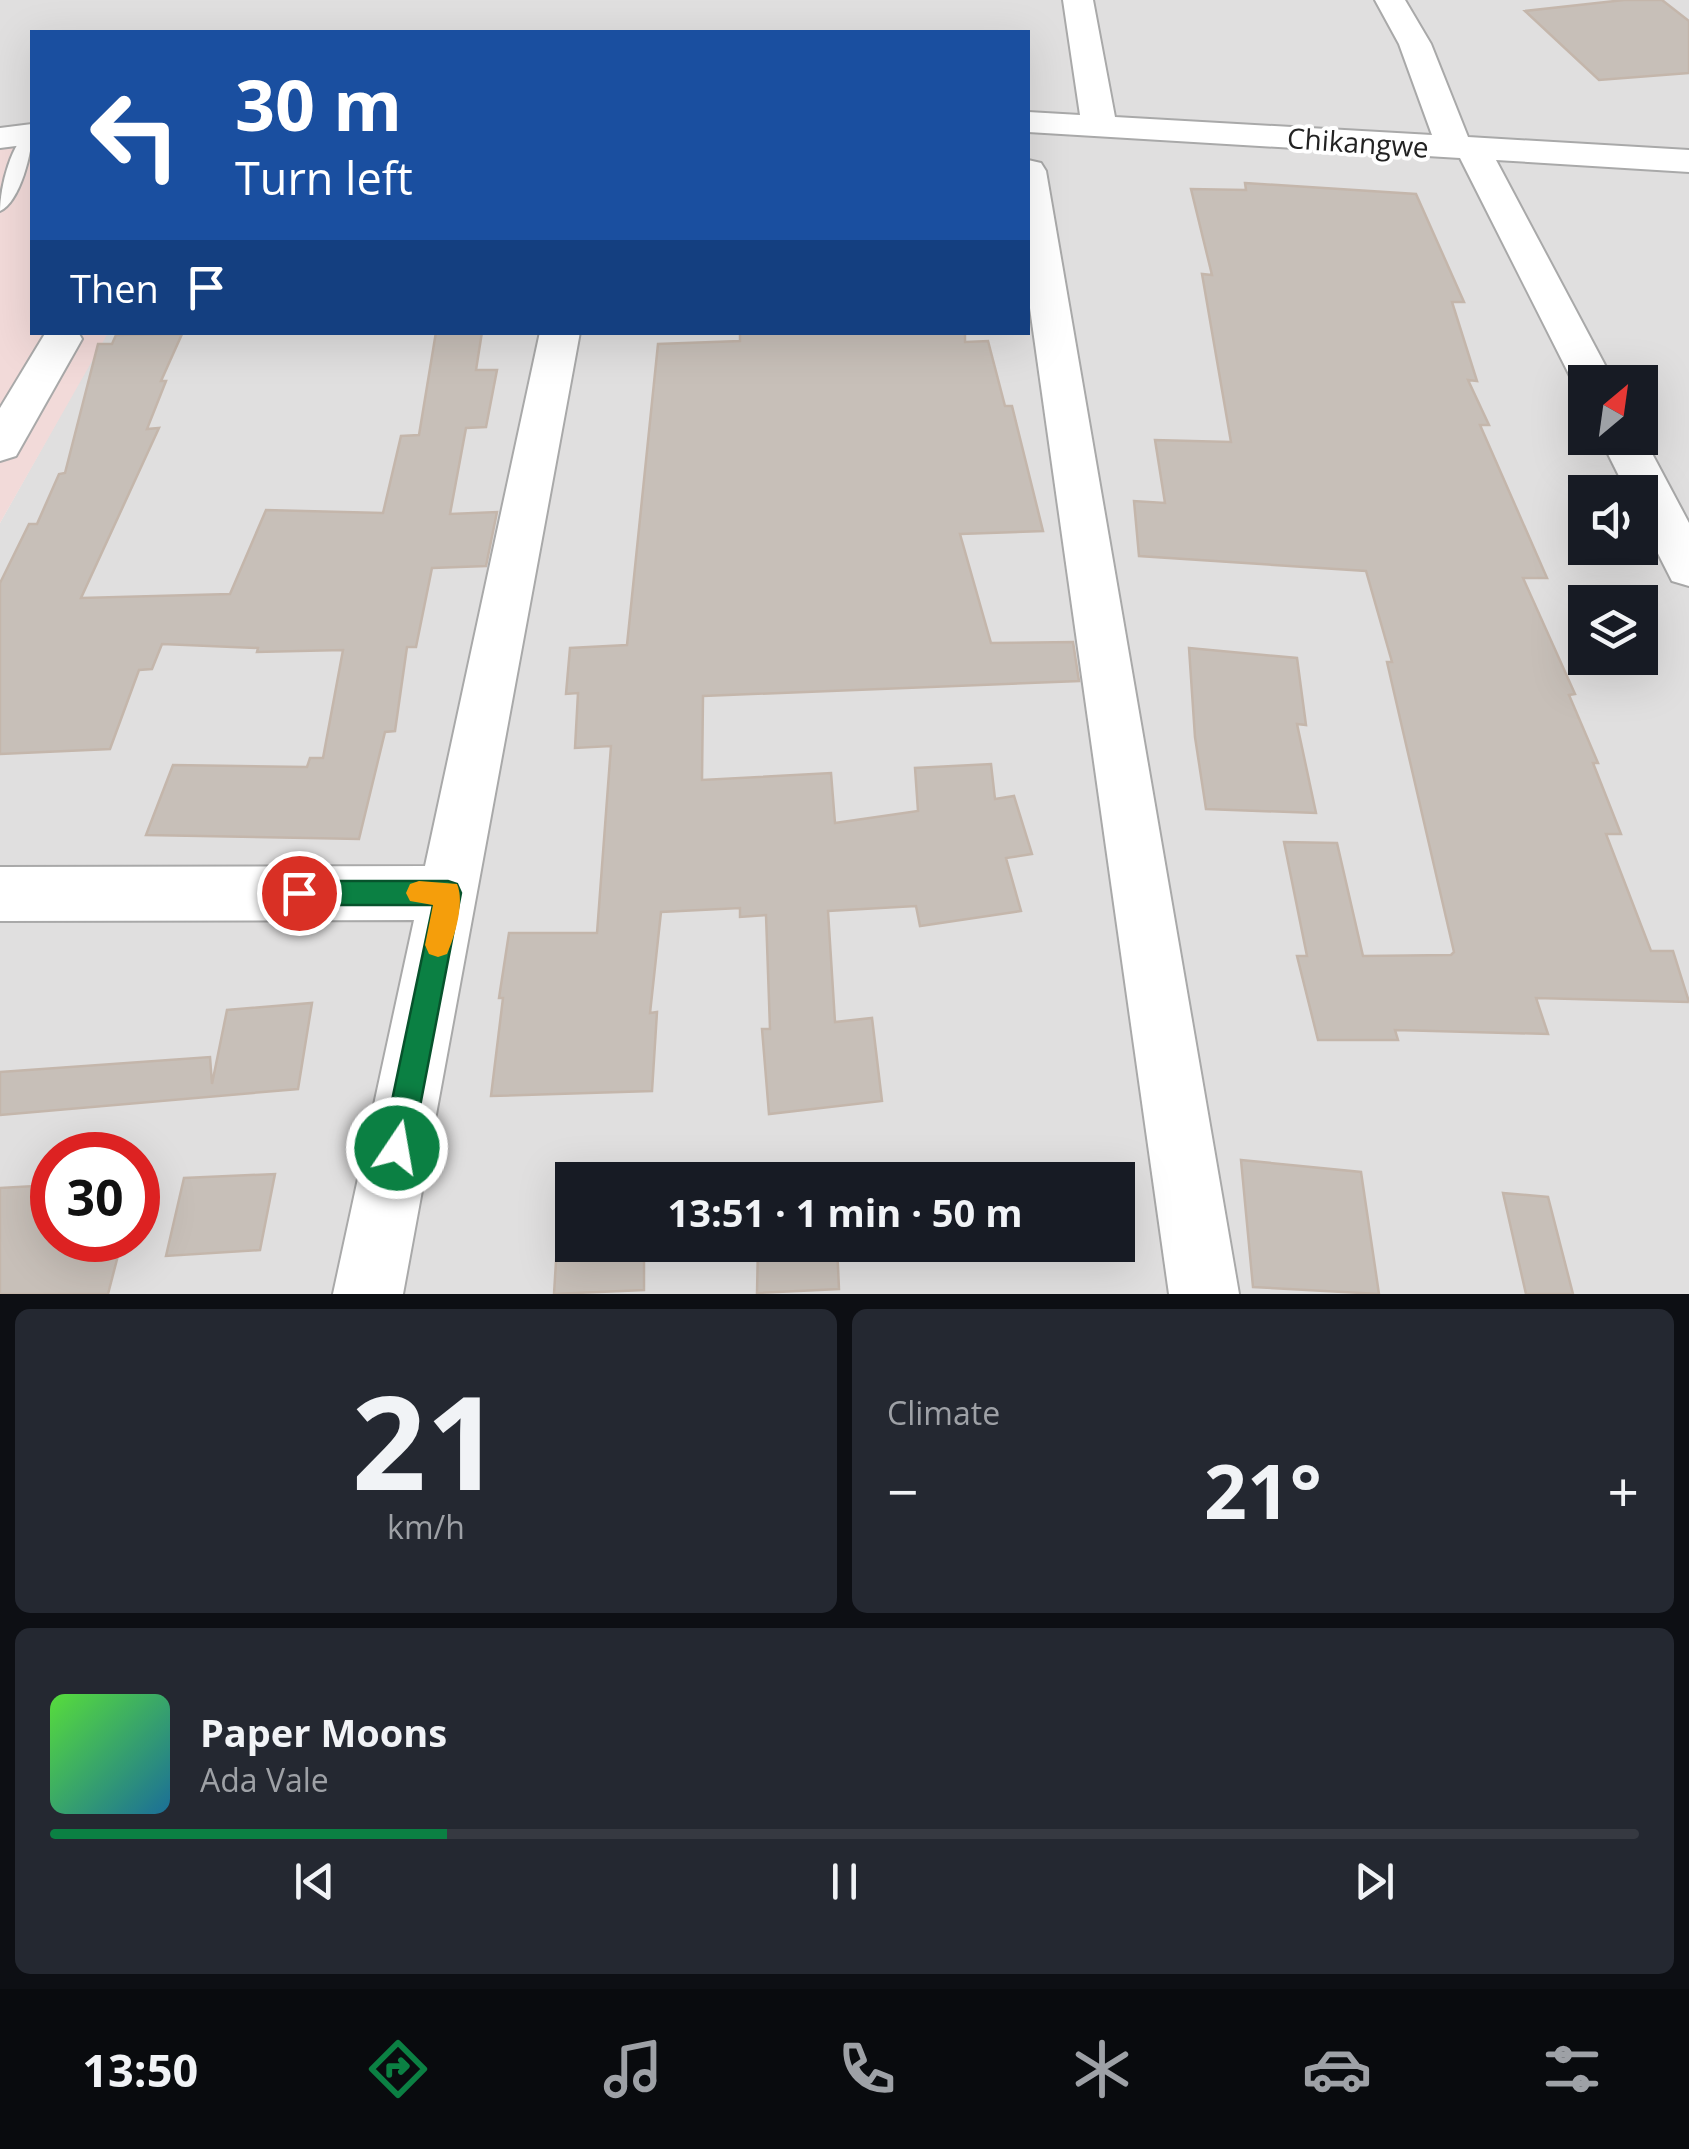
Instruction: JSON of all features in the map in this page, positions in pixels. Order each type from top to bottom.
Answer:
[{"type":"street","points":[[1078,0],[1099,123]]},
{"type":"street","points":[[1390,0],[1464,149],[1584,365]]},
{"type":"street","name":"Chikangwe","points":[[1030,122],[1099,123],[1689,161]]},
{"type":"street","points":[[0,138],[30,135]]},
{"type":"street","points":[[1030,184],[1204,1294]]},
{"type":"street","points":[[368,1294],[559,335]]},
{"type":"street","points":[[0,445],[62,338]]},
{"type":"street","points":[[1631,455],[1689,568]]},
{"type":"street","points":[[0,894],[448,893]]},
{"type":"lane","points":[[3,196],[30,139]]},
{"type":"shaded area","points":[[0,0],[1689,0],[1689,1294],[0,1294],[0,523],[106,335],[1030,335],[1030,30],[30,30],[30,124],[0,128]]},
{"type":"shaded area","points":[[30,140],[30,335],[107,335],[0,523],[0,144]]},
{"type":"building","points":[[1624,0],[1662,0],[1689,21],[1689,73],[1599,80],[1525,11]]},
{"type":"building","points":[[1245,183],[1416,194],[1464,302],[1452,302],[1477,381],[1468,380],[1489,425],[1480,425],[1547,578],[1523,578],[1575,694],[1569,695],[1598,763],[1593,763],[1621,834],[1606,834],[1651,951],[1673,951],[1689,1002],[1536,998],[1548,1034],[1395,1030],[1398,1040],[1318,1040],[1297,956],[1307,956],[1284,842],[1337,843],[1363,956],[1454,952],[1387,662],[1392,662],[1366,571],[1139,556],[1134,501],[1165,503],[1155,440],[1231,442],[1202,274],[1212,275],[1191,189],[1246,190]]},
{"type":"building","points":[[116,335],[182,335],[161,381],[166,381],[147,429],[159,428],[81,598],[230,594],[266,510],[383,513],[401,436],[419,435],[436,335],[482,335],[476,370],[497,370],[486,427],[466,428],[450,514],[497,512],[486,566],[432,568],[416,647],[407,647],[395,731],[385,732],[359,839],[146,835],[173,765],[307,767],[310,758],[323,758],[343,650],[257,652],[258,648],[162,644],[152,669],[139,670],[110,749],[0,754],[0,583],[29,524],[37,524],[59,474],[65,473],[98,344],[112,344]]},
{"type":"building","points":[[740,335],[965,335],[965,342],[988,341],[1005,406],[1012,406],[1043,531],[960,534],[991,643],[1073,642],[1079,681],[703,696],[702,780],[831,773],[835,823],[918,811],[915,768],[991,764],[995,799],[1014,796],[1032,854],[1006,858],[1021,911],[920,926],[916,906],[828,911],[835,1022],[872,1018],[882,1101],[769,1114],[762,1029],[770,1029],[766,915],[740,917],[740,908],[661,912],[650,1013],[657,1012],[652,1091],[491,1096],[509,933],[597,933],[611,746],[575,748],[578,693],[566,694],[570,648],[627,645],[658,344],[740,341]]},
{"type":"building","points":[[1189,648],[1297,658],[1306,725],[1297,724],[1316,813],[1206,809],[1195,737]]},
{"type":"building","points":[[312,1003],[298,1089],[0,1115],[0,1072],[210,1057],[212,1084],[227,1010]]},
{"type":"building","points":[[1241,1160],[1361,1172],[1379,1294],[1253,1287]]},
{"type":"building","points":[[275,1174],[260,1250],[166,1256],[184,1178]]},
{"type":"building","points":[[30,1186],[30,1262],[116,1262],[108,1294],[0,1294],[0,1188]]},
{"type":"building","points":[[1503,1193],[1548,1197],[1573,1294],[1526,1294]]},
{"type":"building","points":[[556,1262],[644,1262],[644,1290],[554,1294]]},
{"type":"building","points":[[758,1262],[838,1262],[839,1289],[757,1293]]},
{"type":"slow traffic","points":[[419,893],[448,893],[438,945]]},
{"type":"route","points":[[299,893],[448,893],[397,1148]]}]
